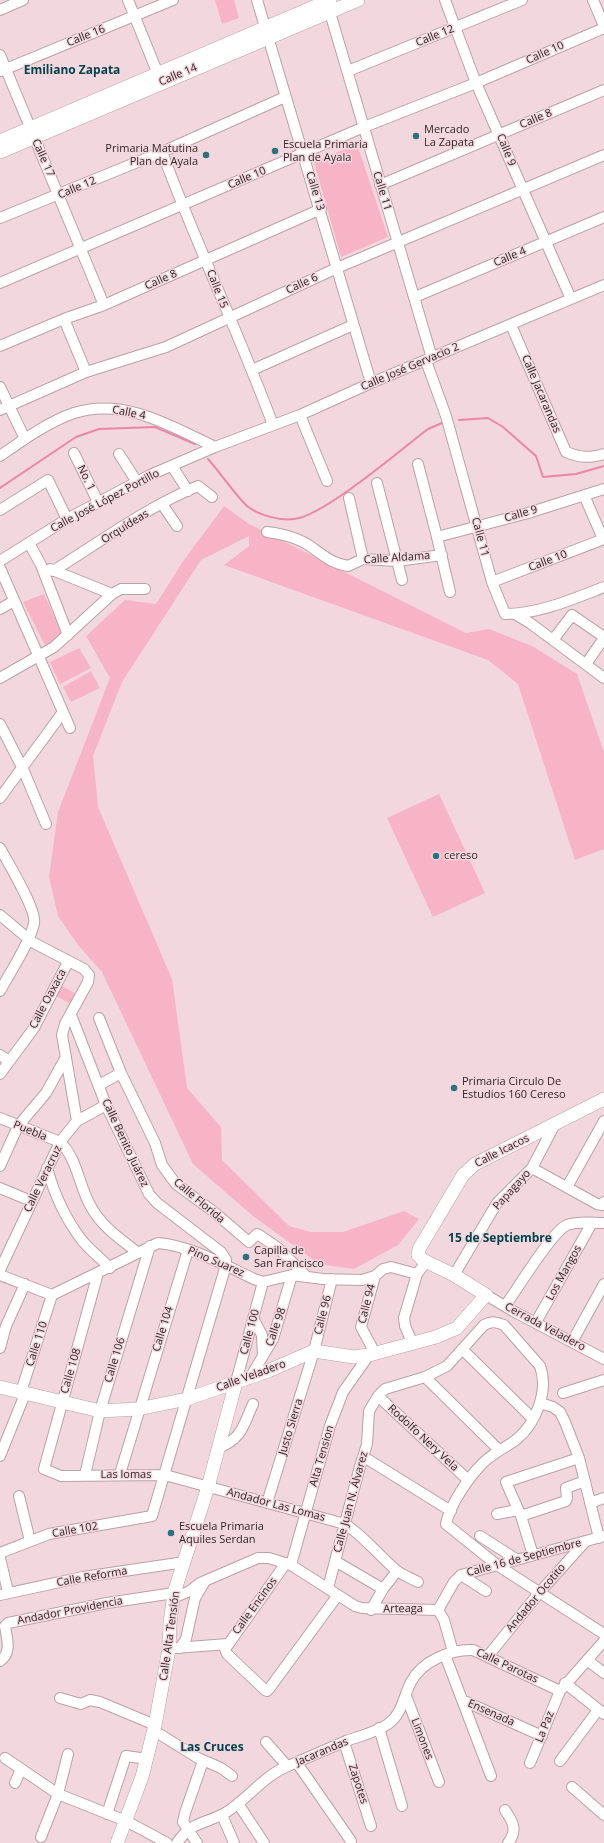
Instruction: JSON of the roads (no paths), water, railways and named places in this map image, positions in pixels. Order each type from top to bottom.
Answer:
[{"type":"main road","name":"Calle 14","points":[[0,152],[32,133],[266,33],[328,3],[358,0]]},
{"type":"main road","name":"Calle 14","points":[[0,141],[32,133]]},
{"type":"main road","name":"Calle Icacos","points":[[422,1258],[419,1249],[463,1175],[474,1164],[604,1099]]},
{"type":"main road","points":[[422,1258],[489,1296]]},
{"type":"main road","name":"Calle Veladero","points":[[0,1387],[100,1411],[138,1409],[187,1399],[314,1352],[354,1357],[372,1354],[436,1336],[456,1328],[489,1296]]},
{"type":"main road","name":"Calle Alta Tensión","points":[[117,1843],[142,1777],[147,1759],[175,1648],[170,1623],[174,1596],[208,1488],[236,1382]]},
{"type":"street","points":[[0,10],[23,0]]},
{"type":"street","points":[[128,0],[160,78]]},
{"type":"street","name":"Calle 16","points":[[3,70],[173,0]]},
{"type":"street","name":"Calle 13","points":[[257,0],[285,97],[321,209],[353,325],[372,383]]},
{"type":"street","name":"Calle 9","points":[[445,0],[476,84],[500,135],[545,242],[572,299]]},
{"type":"street","name":"Calle 12","points":[[348,71],[522,0]]},
{"type":"street","points":[[593,0],[604,27]]},
{"type":"street","name":"Calle 11","points":[[328,3],[380,185],[415,297],[429,360],[492,582],[505,614],[515,614]]},
{"type":"street","name":"Calle 10","points":[[0,283],[364,127],[476,84],[604,27]]},
{"type":"street","name":"Calle 17","points":[[0,55],[3,70],[59,195],[104,305]]},
{"type":"street","name":"Calle 8","points":[[380,185],[604,90]]},
{"type":"street","name":"Calle 12","points":[[0,218],[162,152],[285,97]]},
{"type":"street","name":"Calle 15","points":[[162,152],[182,206],[252,370],[273,425]]},
{"type":"street","name":"Calle 6","points":[[4,408],[86,372],[166,347],[337,268],[604,156]]},
{"type":"street","name":"Calle 8","points":[[0,346],[64,319],[104,305],[321,209]]},
{"type":"street","name":"Calle 4","points":[[415,297],[604,217]]},
{"type":"street","name":"Calle José Gervacio 2","points":[[215,447],[300,415],[604,285]]},
{"type":"street","points":[[64,319],[86,372]]},
{"type":"street","points":[[252,370],[353,325]]},
{"type":"street","name":"Calle Jacarandas","points":[[511,325],[566,452],[578,457],[589,458],[604,454]]},
{"type":"street","points":[[0,387],[4,408],[25,439]]},
{"type":"street","name":"Calle 4","points":[[0,456],[25,439],[74,414],[95,408],[116,408],[160,420],[215,447]]},
{"type":"street","points":[[300,415],[327,481]]},
{"type":"street","name":"Calle José López Portillo","points":[[0,561],[67,519],[98,502],[137,482],[215,447]]},
{"type":"street","name":"No. 1","points":[[74,453],[98,502]]},
{"type":"street","points":[[119,454],[137,482]]},
{"type":"street","points":[[418,464],[442,555],[450,592]]},
{"type":"street","points":[[172,466],[188,491]]},
{"type":"street","points":[[0,510],[48,480],[67,519]]},
{"type":"street","points":[[377,483],[402,580]]},
{"type":"street","name":"Orquídeas","points":[[53,571],[162,504],[198,486],[212,497]]},
{"type":"street","name":"Calle 9","points":[[437,537],[604,489]]},
{"type":"street","points":[[584,495],[604,539]]},
{"type":"street","points":[[349,498],[363,559]]},
{"type":"street","points":[[162,504],[177,526]]},
{"type":"street","name":"Calle Aldama","points":[[267,532],[288,534],[314,548],[329,561],[340,565],[348,566],[363,559],[397,561],[442,555]]},
{"type":"street","name":"Calle 10","points":[[492,582],[604,539]]},
{"type":"street","points":[[29,543],[41,565],[68,635]]},
{"type":"street","points":[[41,565],[112,594]]},
{"type":"street","points":[[0,568],[70,728]]},
{"type":"street","points":[[515,614],[570,601],[604,587]]},
{"type":"street","points":[[0,678],[54,648],[112,594],[121,589],[145,589]]},
{"type":"street","points":[[0,609],[14,601]]},
{"type":"street","points":[[515,614],[530,622],[604,678]]},
{"type":"street","points":[[553,640],[572,615],[604,638],[586,664]]},
{"type":"street","points":[[0,798],[23,769],[63,712]]},
{"type":"street","points":[[0,724],[23,769],[46,824]]},
{"type":"street","points":[[0,848],[34,915],[35,922],[29,939],[0,991]]},
{"type":"street","points":[[0,915],[29,939],[84,970],[89,975],[62,1035],[77,1121]]},
{"type":"street","name":"Calle Oaxaca","points":[[0,1074],[34,1028],[68,962]]},
{"type":"street","name":"Calle Benito Juárez","points":[[70,1015],[106,1104],[149,1194],[157,1204],[221,1252],[226,1260],[226,1265]]},
{"type":"street","name":"Calle Florida","points":[[99,1018],[121,1073],[155,1143],[162,1165],[176,1184],[214,1212],[249,1242],[257,1234],[278,1248],[305,1275]]},
{"type":"street","points":[[0,1055],[9,1061]]},
{"type":"street","points":[[0,1166],[18,1126],[46,1092],[66,1058]]},
{"type":"street","points":[[99,1086],[121,1073]]},
{"type":"street","name":"Calle Veracruz","points":[[0,1270],[31,1201],[60,1142],[77,1121],[106,1104]]},
{"type":"street","name":"Puebla","points":[[0,1118],[60,1142]]},
{"type":"street","points":[[567,1187],[604,1121]]},
{"type":"street","name":"Papagayo","points":[[454,1275],[497,1203],[532,1168],[555,1124]]},
{"type":"street","points":[[60,1142],[68,1150],[93,1210],[107,1228],[137,1252]]},
{"type":"street","points":[[47,1168],[52,1184],[68,1220],[82,1240],[110,1268]]},
{"type":"street","points":[[532,1168],[597,1204],[603,1203]]},
{"type":"street","points":[[0,1188],[31,1201]]},
{"type":"street","name":"Los Mangos","points":[[536,1322],[592,1223]]},
{"type":"street","points":[[604,1224],[571,1224],[560,1230],[543,1249],[507,1307],[504,1325],[540,1366],[542,1373],[540,1403],[527,1429],[516,1439],[498,1450],[482,1463],[468,1480],[451,1511],[446,1524],[447,1527],[497,1565],[539,1594],[604,1634]]},
{"type":"street","name":"Pino Suarez","points":[[52,1295],[98,1274],[137,1252],[158,1243],[169,1244],[188,1250],[263,1282]]},
{"type":"street","name":"Calle 106","points":[[84,1475],[100,1411],[150,1246]]},
{"type":"street","name":"Calle 104","points":[[120,1474],[138,1409],[188,1250]]},
{"type":"street","points":[[412,1342],[405,1326],[404,1318],[422,1258]]},
{"type":"street","points":[[165,1475],[226,1265]]},
{"type":"street","points":[[263,1282],[292,1275],[362,1280],[374,1276],[383,1269],[391,1267],[417,1274]]},
{"type":"street","name":"Calle 108","points":[[44,1469],[98,1274]]},
{"type":"street","points":[[0,1275],[52,1295]]},
{"type":"street","name":"Calle 98","points":[[252,1376],[263,1356],[269,1350],[292,1275]]},
{"type":"street","name":"Calle 94","points":[[372,1354],[361,1327],[374,1276]]},
{"type":"street","name":"Calle 96","points":[[314,1352],[332,1279]]},
{"type":"street","name":"Calle 100","points":[[236,1382],[263,1282]]},
{"type":"street","points":[[0,1348],[3,1325],[25,1284]]},
{"type":"street","points":[[572,1342],[604,1284]]},
{"type":"street","name":"Calle 110","points":[[0,1456],[23,1393],[52,1295]]},
{"type":"street","name":"Cerrada Veladero","points":[[489,1296],[604,1358]]},
{"type":"street","points":[[253,1318],[262,1335],[263,1356]]},
{"type":"street","name":"Calle Juan N. Álvarez","points":[[328,1588],[364,1457],[369,1411],[378,1396],[385,1389],[393,1385],[425,1377],[447,1366],[484,1325],[491,1322],[504,1325]]},
{"type":"street","points":[[462,1349],[533,1419]]},
{"type":"street","name":"Justo Sierra","points":[[267,1503],[314,1352]]},
{"type":"street","name":"Alta Tension","points":[[289,1564],[306,1512],[330,1426],[343,1392],[372,1354]]},
{"type":"street","points":[[425,1377],[498,1450]]},
{"type":"street","points":[[563,1393],[604,1380]]},
{"type":"street","name":"Rodolfo Nery Vela","points":[[378,1396],[468,1480]]},
{"type":"street","points":[[540,1403],[553,1407],[560,1412],[579,1458],[590,1503],[602,1537]]},
{"type":"street","points":[[218,1448],[232,1443],[239,1435],[253,1404]]},
{"type":"street","points":[[364,1457],[451,1511]]},
{"type":"street","points":[[533,1555],[520,1513],[506,1482],[579,1458]]},
{"type":"street","name":"Las lomas","points":[[44,1469],[61,1476],[120,1474],[165,1475],[208,1488]]},
{"type":"street","name":"Calle 102","points":[[0,1553],[49,1534],[152,1516],[165,1475]]},
{"type":"street","points":[[497,1514],[520,1513],[566,1500],[566,1488],[585,1481]]},
{"type":"street","name":"Andador Las Lomas","points":[[208,1488],[306,1512],[345,1524],[360,1534],[377,1553],[397,1571],[418,1582]]},
{"type":"street","points":[[19,1496],[30,1542]]},
{"type":"street","points":[[590,1503],[604,1498]]},
{"type":"street","points":[[480,1536],[516,1560]]},
{"type":"street","name":"Calle 16 de Septiembre","points":[[438,1610],[454,1582],[461,1575],[602,1537]]},
{"type":"street","name":"Andador Ocotito","points":[[488,1656],[539,1594],[585,1542]]},
{"type":"street","points":[[0,1558],[4,1594]]},
{"type":"street","name":"Andador Providencia","points":[[0,1662],[6,1657],[8,1645],[5,1626],[8,1623],[107,1603],[174,1596],[190,1591],[205,1580],[258,1558],[269,1558],[289,1564],[328,1588]]},
{"type":"street","points":[[335,1561],[383,1590]]},
{"type":"street","name":"Calle Reforma","points":[[4,1594],[82,1577],[185,1562]]},
{"type":"street","name":"Calle Encinos","points":[[227,1647],[289,1564]]},
{"type":"street","points":[[371,1610],[397,1571]]},
{"type":"street","points":[[461,1575],[486,1590]]},
{"type":"street","points":[[175,1648],[186,1640],[195,1598],[205,1580]]},
{"type":"street","name":"Arteaga","points":[[328,1588],[355,1606],[371,1610],[438,1610],[444,1620],[449,1654]]},
{"type":"street","points":[[175,1648],[227,1647],[227,1654],[267,1691],[338,1594]]},
{"type":"street","points":[[562,1687],[604,1641]]},
{"type":"street","name":"Calle Parotas","points":[[449,1654],[463,1649],[473,1650],[562,1687],[601,1712]]},
{"type":"street","name":"Jacarandas","points":[[177,1843],[188,1831],[201,1822],[222,1815],[239,1805],[253,1791],[287,1766],[388,1724],[402,1708],[410,1683],[416,1673],[425,1665],[449,1654]]},
{"type":"street","name":"Ensenada","points":[[449,1654],[462,1700],[542,1736]]},
{"type":"street","points":[[587,1660],[604,1673]]},
{"type":"street","name":"La Paz","points":[[530,1763],[562,1687]]},
{"type":"street","name":"Limones","points":[[406,1696],[439,1782]]},
{"type":"street","points":[[60,1698],[81,1704],[90,1700],[100,1702],[154,1728],[203,1761],[221,1768],[232,1776]]},
{"type":"street","points":[[462,1700],[491,1776]]},
{"type":"street","points":[[560,1761],[601,1712]]},
{"type":"street","points":[[379,1728],[402,1806]]},
{"type":"street","points":[[266,1742],[287,1766]]},
{"type":"street","name":"Zapotes","points":[[344,1742],[372,1826]]},
{"type":"street","points":[[41,1837],[58,1794],[68,1754]]},
{"type":"street","points":[[107,1814],[126,1756],[147,1759]]},
{"type":"street","points":[[5,1758],[58,1794],[126,1821],[166,1843]]},
{"type":"street","points":[[197,1843],[183,1822],[185,1812],[203,1761]]},
{"type":"street","points":[[297,1763],[350,1841]]},
{"type":"street","points":[[15,1783],[21,1769]]},
{"type":"street","points":[[572,1787],[604,1815]]},
{"type":"street","points":[[239,1805],[264,1843]]},
{"type":"street","points":[[505,1810],[512,1822],[514,1831],[514,1836],[508,1843]]},
{"type":"street","points":[[222,1815],[234,1843]]},
{"type":"waterway","points":[[459,420],[488,418],[503,427],[536,456],[543,477],[576,474],[604,466]]},
{"type":"waterway","points":[[208,459],[247,506],[263,515],[276,518],[294,519],[324,507],[362,481],[428,429],[442,423]]},
{"type":"waterway","points":[[0,488],[76,437],[99,429],[155,427],[195,444]]},
{"type":"place","name":"Mercado La Zapata","points":[[416,136]]},
{"type":"place","name":"Escuela Primaria Plan de Ayala","points":[[275,151]]},
{"type":"place","name":"Primaria Matutina Plan de Ayala","points":[[206,155]]},
{"type":"place","name":"cereso","points":[[436,856]]},
{"type":"place","name":"Primaria Circulo De Estudios 160 Cereso","points":[[454,1088]]},
{"type":"place","name":"Capilla de San Francisco","points":[[246,1257]]},
{"type":"place","name":"Escuela Primaria Aquiles Serdan","points":[[171,1533]]},
{"type":"district","name":"Emiliano Zapata","points":[[72,71]]},
{"type":"district","name":"15 de Septiembre","points":[[500,1239]]},
{"type":"district","name":"Las Cruces","points":[[212,1748]]}]
